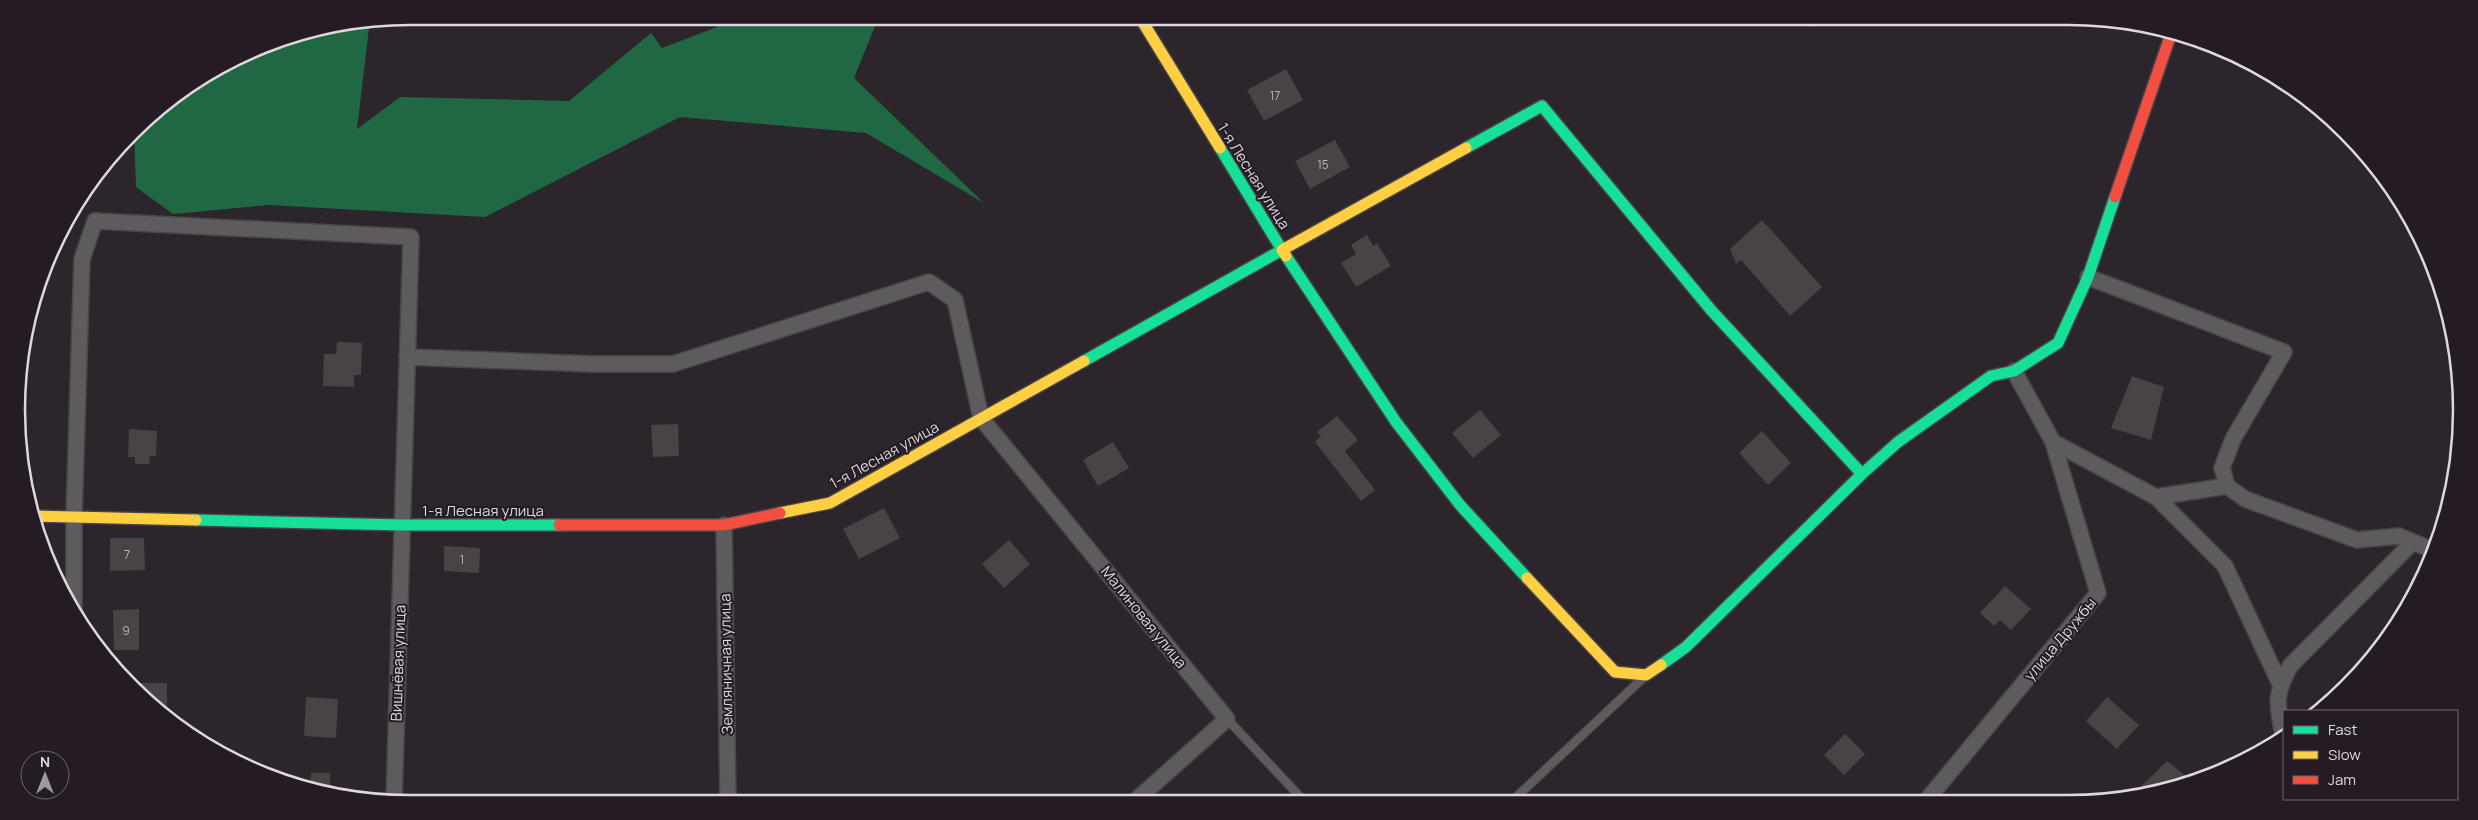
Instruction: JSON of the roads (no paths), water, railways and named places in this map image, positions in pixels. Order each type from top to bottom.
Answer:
[{"type":"street","name":"1-я Лесная улица","points":[[40,516],[402,525],[724,524],[830,503],[1282,250],[1144,25]]},
{"type":"street","points":[[1862,474],[1711,310],[1542,106],[1282,250],[1396,422],[1460,506],[1615,672],[1646,675],[1686,647],[1862,474],[1898,442],[1991,376],[2014,371],[2058,343],[2088,277],[2169,38]]},
{"type":"street","name":"Вишнёвая улица","points":[[74,517],[82,259],[95,221],[411,237],[394,794]]},
{"type":"street","points":[[2088,277],[2284,352],[2233,439],[2222,468],[2227,486],[2246,499],[2357,540],[2399,536],[2427,548]]},
{"type":"street","points":[[407,357],[593,364],[673,364],[929,282],[955,300],[982,418]]},
{"type":"street","name":"улица Дружбы","points":[[1931,795],[2098,593],[2053,442],[2014,371]]},
{"type":"street","name":"Малиновая улица","points":[[982,418],[1227,719]]},
{"type":"street","points":[[2053,442],[2156,496],[2225,566],[2280,684]]},
{"type":"street","points":[[2156,496],[2227,486]]},
{"type":"street","points":[[74,517],[74,596]]},
{"type":"street","name":"Земляничная улица","points":[[724,524],[728,795]]},
{"type":"street","points":[[2282,730],[2277,708],[2280,684],[2291,665],[2413,542]]},
{"type":"street","points":[[1142,795],[1227,719]]},
{"type":"lane","points":[[1518,795],[1646,675]]},
{"type":"lane","points":[[1227,719],[1298,795]]}]
